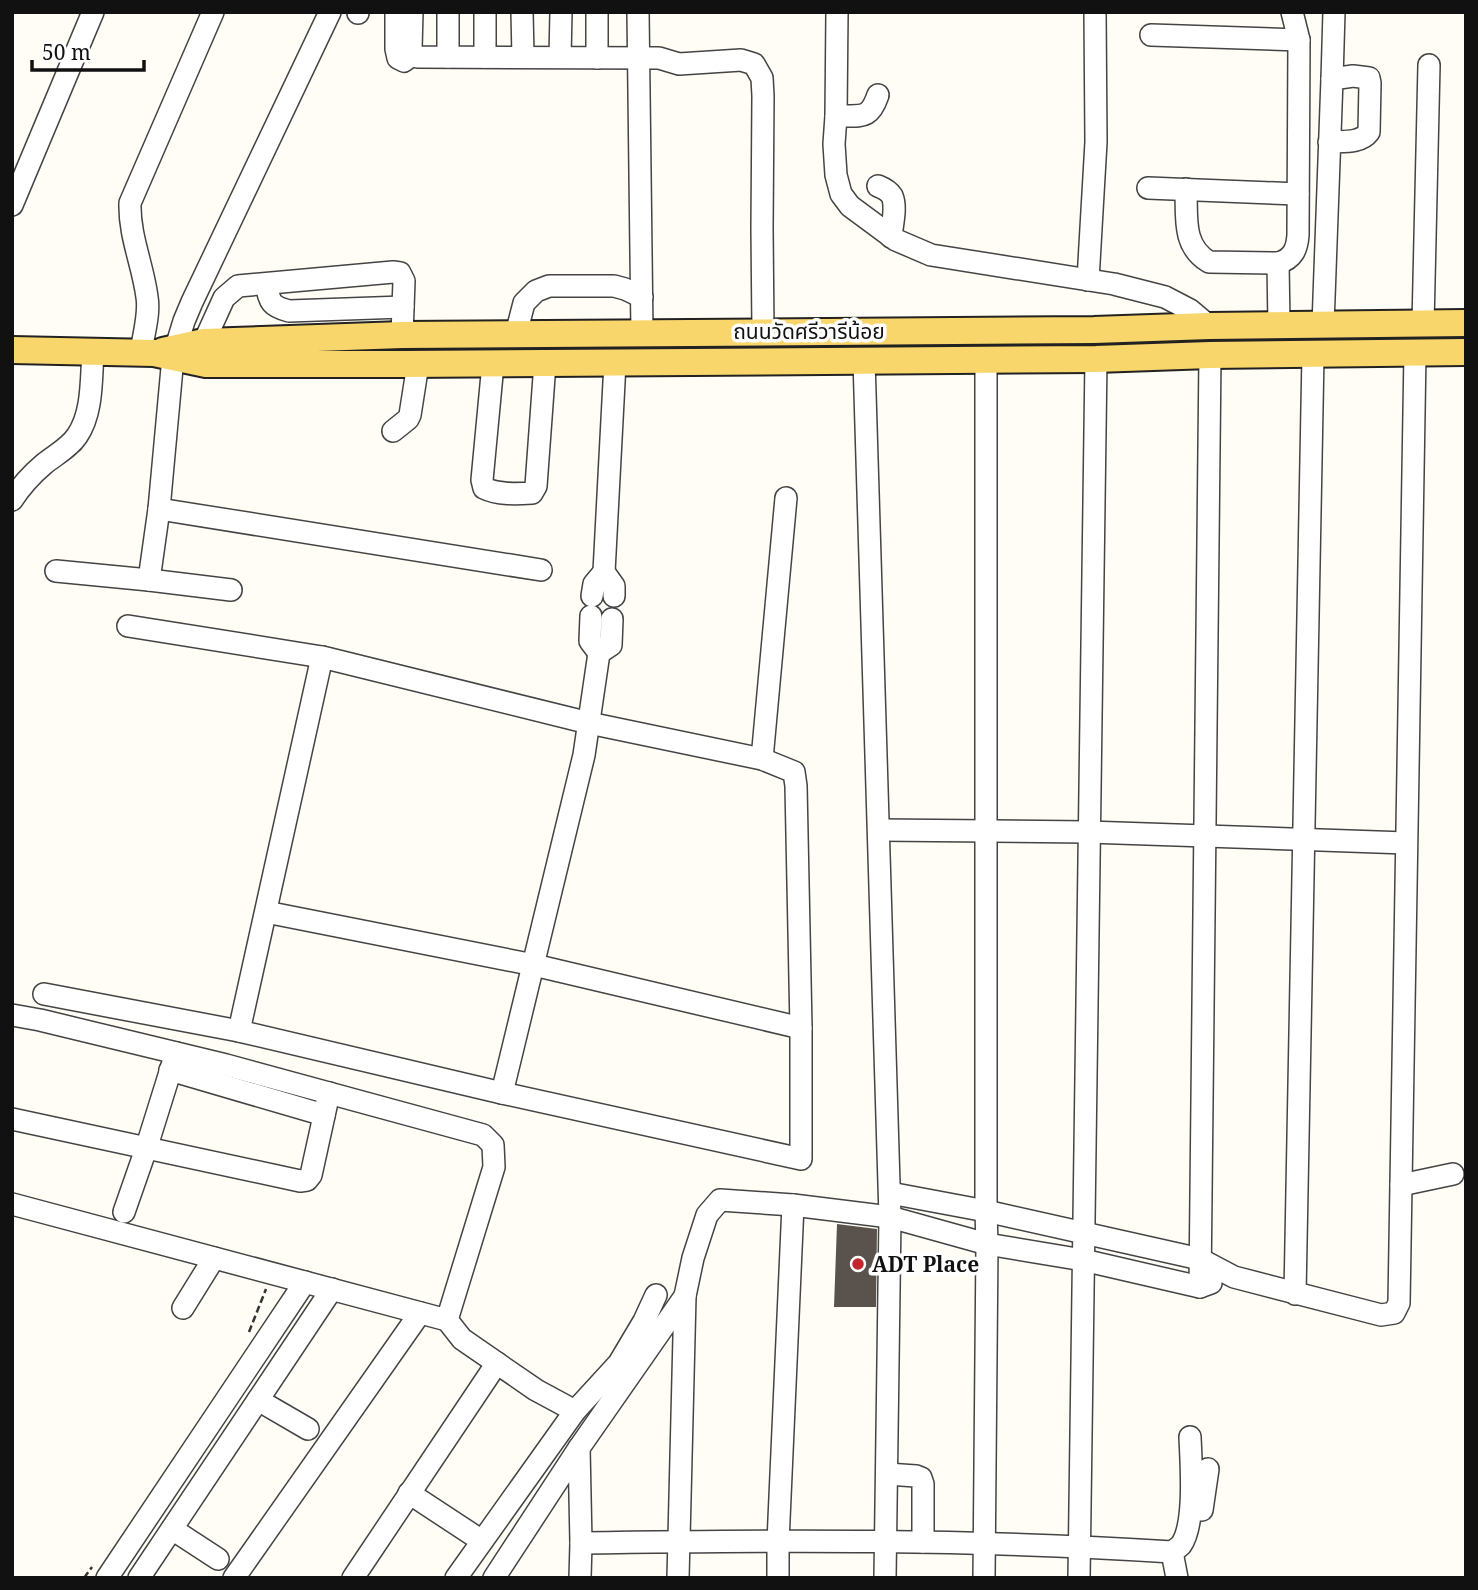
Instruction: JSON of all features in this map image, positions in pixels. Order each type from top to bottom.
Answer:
[{"type":"main road","name":"ถนนวัดศรีวารีน้อย","points":[[161,353],[204,342],[402,335],[1094,330],[1466,323]]},
{"type":"main road","points":[[402,335],[411,364]]},
{"type":"main road","name":"ถนนวัดศรีวารีน้อย","points":[[12,350],[161,353],[206,364],[1096,359],[1466,352]]},
{"type":"street","points":[[12,205],[93,12]]},
{"type":"street","points":[[149,580],[159,509],[161,353],[133,241],[130,204],[213,12]]},
{"type":"street","points":[[161,353],[184,321],[330,12]]},
{"type":"street","points":[[396,12],[398,58],[404,61],[413,54]]},
{"type":"street","points":[[412,12],[411,49],[417,57],[659,58],[679,64],[741,60],[754,64],[762,78],[763,96],[763,332]]},
{"type":"street","points":[[448,12],[448,57]]},
{"type":"street","points":[[485,12],[485,57]]},
{"type":"street","points":[[522,12],[523,57]]},
{"type":"street","points":[[560,57],[561,12]]},
{"type":"street","points":[[597,12],[597,58]]},
{"type":"street","points":[[638,12],[642,333]]},
{"type":"street","points":[[837,12],[835,175],[841,194],[850,206],[891,237],[931,255],[1114,284],[1165,297],[1190,310],[1209,326]]},
{"type":"street","points":[[1088,280],[1096,142],[1095,12]]},
{"type":"street","points":[[1186,189],[1188,238],[1202,258],[1209,262],[1278,262],[1285,261],[1293,254],[1297,246],[1299,40],[1292,12]]},
{"type":"street","points":[[1322,325],[1334,12]]},
{"type":"street","points":[[1151,35],[1299,40]]},
{"type":"street","points":[[1423,324],[1429,65]]},
{"type":"street","points":[[1329,142],[1360,140],[1369,132],[1369,78],[1353,76],[1332,79]]},
{"type":"street","points":[[836,116],[868,113],[873,109],[878,94]]},
{"type":"street","points":[[878,186],[892,197],[894,206],[891,237]]},
{"type":"street","points":[[1148,188],[1298,194]]},
{"type":"street","points":[[1278,262],[1279,326]]},
{"type":"street","points":[[204,342],[224,298],[238,286],[393,272],[400,273],[404,281],[402,335]]},
{"type":"street","points":[[266,284],[270,301],[275,307],[289,311],[403,307]]},
{"type":"street","points":[[516,334],[524,303],[536,291],[549,286],[614,286],[642,298]]},
{"type":"street","points":[[12,500],[22,484],[77,435],[86,416],[93,352]]},
{"type":"street","points":[[890,1193],[986,1211],[1200,1259],[1234,1277],[1295,1294],[1381,1315],[1394,1313],[1399,1303],[1415,353]]},
{"type":"street","points":[[1200,1287],[1210,355]]},
{"type":"street","points":[[1295,1294],[1313,355]]},
{"type":"street","points":[[1079,1578],[1096,359]]},
{"type":"street","points":[[864,360],[890,1193],[885,1578]]},
{"type":"street","points":[[984,1578],[987,1244],[986,360]]},
{"type":"street","points":[[493,364],[482,480],[484,488],[491,492],[522,494],[532,493],[536,486],[545,363]]},
{"type":"street","points":[[502,1093],[584,754],[598,653],[611,645],[594,584],[604,572],[615,363]]},
{"type":"street","points":[[393,431],[408,419],[411,364]]},
{"type":"street","points":[[762,759],[786,498]]},
{"type":"street","points":[[159,509],[541,570]]},
{"type":"street","points":[[56,571],[232,590]]},
{"type":"street","points":[[44,994],[239,1031],[801,1159],[801,1028],[793,772],[762,759],[589,723],[322,657],[128,626]]},
{"type":"street","points":[[239,1031],[322,657]]},
{"type":"street","points":[[879,830],[1088,832],[1406,843]]},
{"type":"street","points":[[266,912],[534,965],[801,1028]]},
{"type":"street","points":[[12,1014],[173,1061],[324,1115]]},
{"type":"street","points":[[173,1061],[329,1093],[483,1135],[493,1145],[494,1167],[447,1320]]},
{"type":"street","points":[[124,1212],[173,1061]]},
{"type":"street","points":[[12,1119],[300,1181],[307,1180],[311,1175],[329,1093]]},
{"type":"street","points":[[1401,1185],[1452,1174]]},
{"type":"street","points":[[678,1578],[685,1296],[693,1258],[707,1215],[720,1200],[793,1205],[890,1217],[987,1244],[1083,1260],[1200,1287],[1234,1277]]},
{"type":"street","points":[[12,1205],[447,1320],[462,1339],[536,1390],[575,1411]]},
{"type":"street","points":[[778,1578],[793,1205]]},
{"type":"street","points":[[183,1308],[214,1258]]},
{"type":"street","points":[[99,1572],[305,1282]]},
{"type":"street","points":[[139,1578],[332,1289]]},
{"type":"street","points":[[456,1578],[575,1411],[619,1363],[656,1295]]},
{"type":"street","points":[[494,1578],[579,1448],[685,1296]]},
{"type":"street","points":[[241,1575],[420,1312]]},
{"type":"street","points":[[353,1578],[497,1363]]},
{"type":"street","points":[[258,1400],[308,1429]]},
{"type":"street","points":[[1177,1578],[1176,1548],[1186,1533],[1190,1519],[1190,1437]]},
{"type":"street","points":[[579,1448],[580,1578]]},
{"type":"street","points":[[581,1542],[923,1542],[1176,1548],[1197,1534],[1208,1469]]},
{"type":"street","points":[[887,1474],[921,1478],[923,1542]]},
{"type":"street","points":[[409,1493],[482,1541]]},
{"type":"street","points":[[172,1529],[218,1559]]},
{"type":"path","points":[[247,1338],[272,1273]]},
{"type":"path","points":[[84,1578],[99,1572]]},
{"type":"building","name":"ADT Place","points":[[837,1224],[877,1229],[876,1307],[834,1307]]},
{"type":"place","name":"ADT Place","points":[[858,1264]]}]
